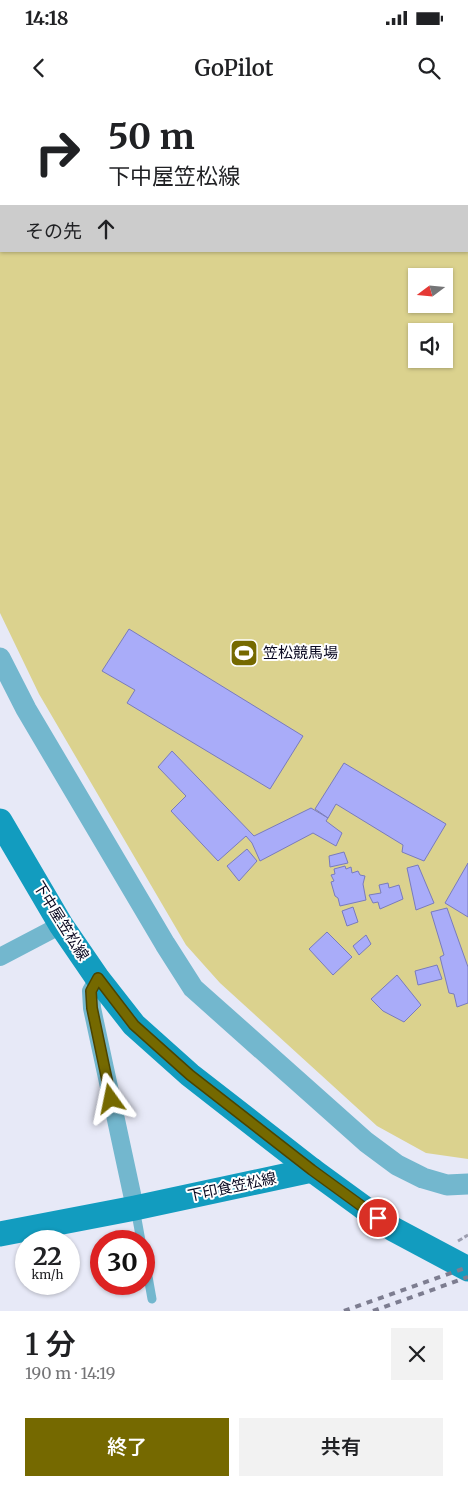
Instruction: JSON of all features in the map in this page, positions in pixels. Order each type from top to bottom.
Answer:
[{"type":"main road","name":"下中屋笠松線","points":[[0,821],[61,925],[134,1025],[190,1075],[312,1170]]},
{"type":"main road","name":"下印食笠松線","points":[[0,1234],[135,1208],[312,1170]]},
{"type":"main road","points":[[312,1170],[393,1229],[468,1269]]},
{"type":"street","points":[[0,658],[26,709],[193,988],[366,1142],[397,1165],[422,1178],[447,1185],[468,1184]]},
{"type":"street","points":[[0,957],[61,925]]},
{"type":"street","points":[[98,978],[91,991],[92,1008],[135,1208]]},
{"type":"lane","points":[[135,1208],[139,1230]]},
{"type":"lane","points":[[151,1295],[152,1299]]},
{"type":"shaded area","name":"笠松競馬場","points":[[0,252],[468,252],[468,1159],[426,1153],[377,1126],[220,983],[186,945],[39,694],[0,613]]},
{"type":"building","points":[[129,629],[303,736],[270,789],[127,703],[135,690],[102,671]]},
{"type":"building","points":[[172,751],[254,836],[311,808],[328,818],[326,821],[342,833],[336,846],[313,833],[260,861],[252,843],[246,836],[218,861],[171,811],[186,796],[158,767]]},
{"type":"building","points":[[344,763],[446,824],[424,861],[402,852],[403,845],[336,804],[328,818],[315,809]]},
{"type":"building","points":[[247,849],[257,861],[239,881],[227,866]]},
{"type":"building","points":[[344,852],[348,863],[330,867],[329,856]]},
{"type":"building","points":[[468,863],[468,917],[445,903]]},
{"type":"building","points":[[418,865],[434,903],[416,910],[407,868]]},
{"type":"building","points":[[345,866],[346,869],[351,867],[352,873],[358,871],[360,875],[365,876],[363,884],[366,900],[340,906],[338,898],[335,896],[331,882],[334,881],[331,875],[335,874],[334,869]]},
{"type":"building","points":[[388,883],[389,888],[399,885],[403,899],[380,909],[378,902],[373,903],[369,895],[381,893],[379,885]]},
{"type":"building","points":[[353,907],[358,922],[347,926],[342,911]]},
{"type":"building","points":[[447,908],[468,967],[468,1003],[457,1007],[454,994],[449,993],[440,957],[444,955],[431,912]]},
{"type":"building","points":[[327,932],[352,957],[333,975],[309,949]]},
{"type":"building","points":[[366,935],[371,944],[359,955],[353,946]]},
{"type":"building","points":[[437,965],[442,979],[418,985],[415,971]]},
{"type":"building","points":[[397,975],[421,1005],[404,1022],[383,1011],[371,999]]},
{"type":"railway","points":[[344,1311],[468,1267]]},
{"type":"railway","points":[[373,1311],[468,1277]]},
{"type":"place","name":"笠松競馬場","points":[[244,653]]},
{"type":"route","points":[[111,1099],[92,1008],[91,991],[98,978],[134,1025],[190,1075],[312,1170],[378,1218]]}]
